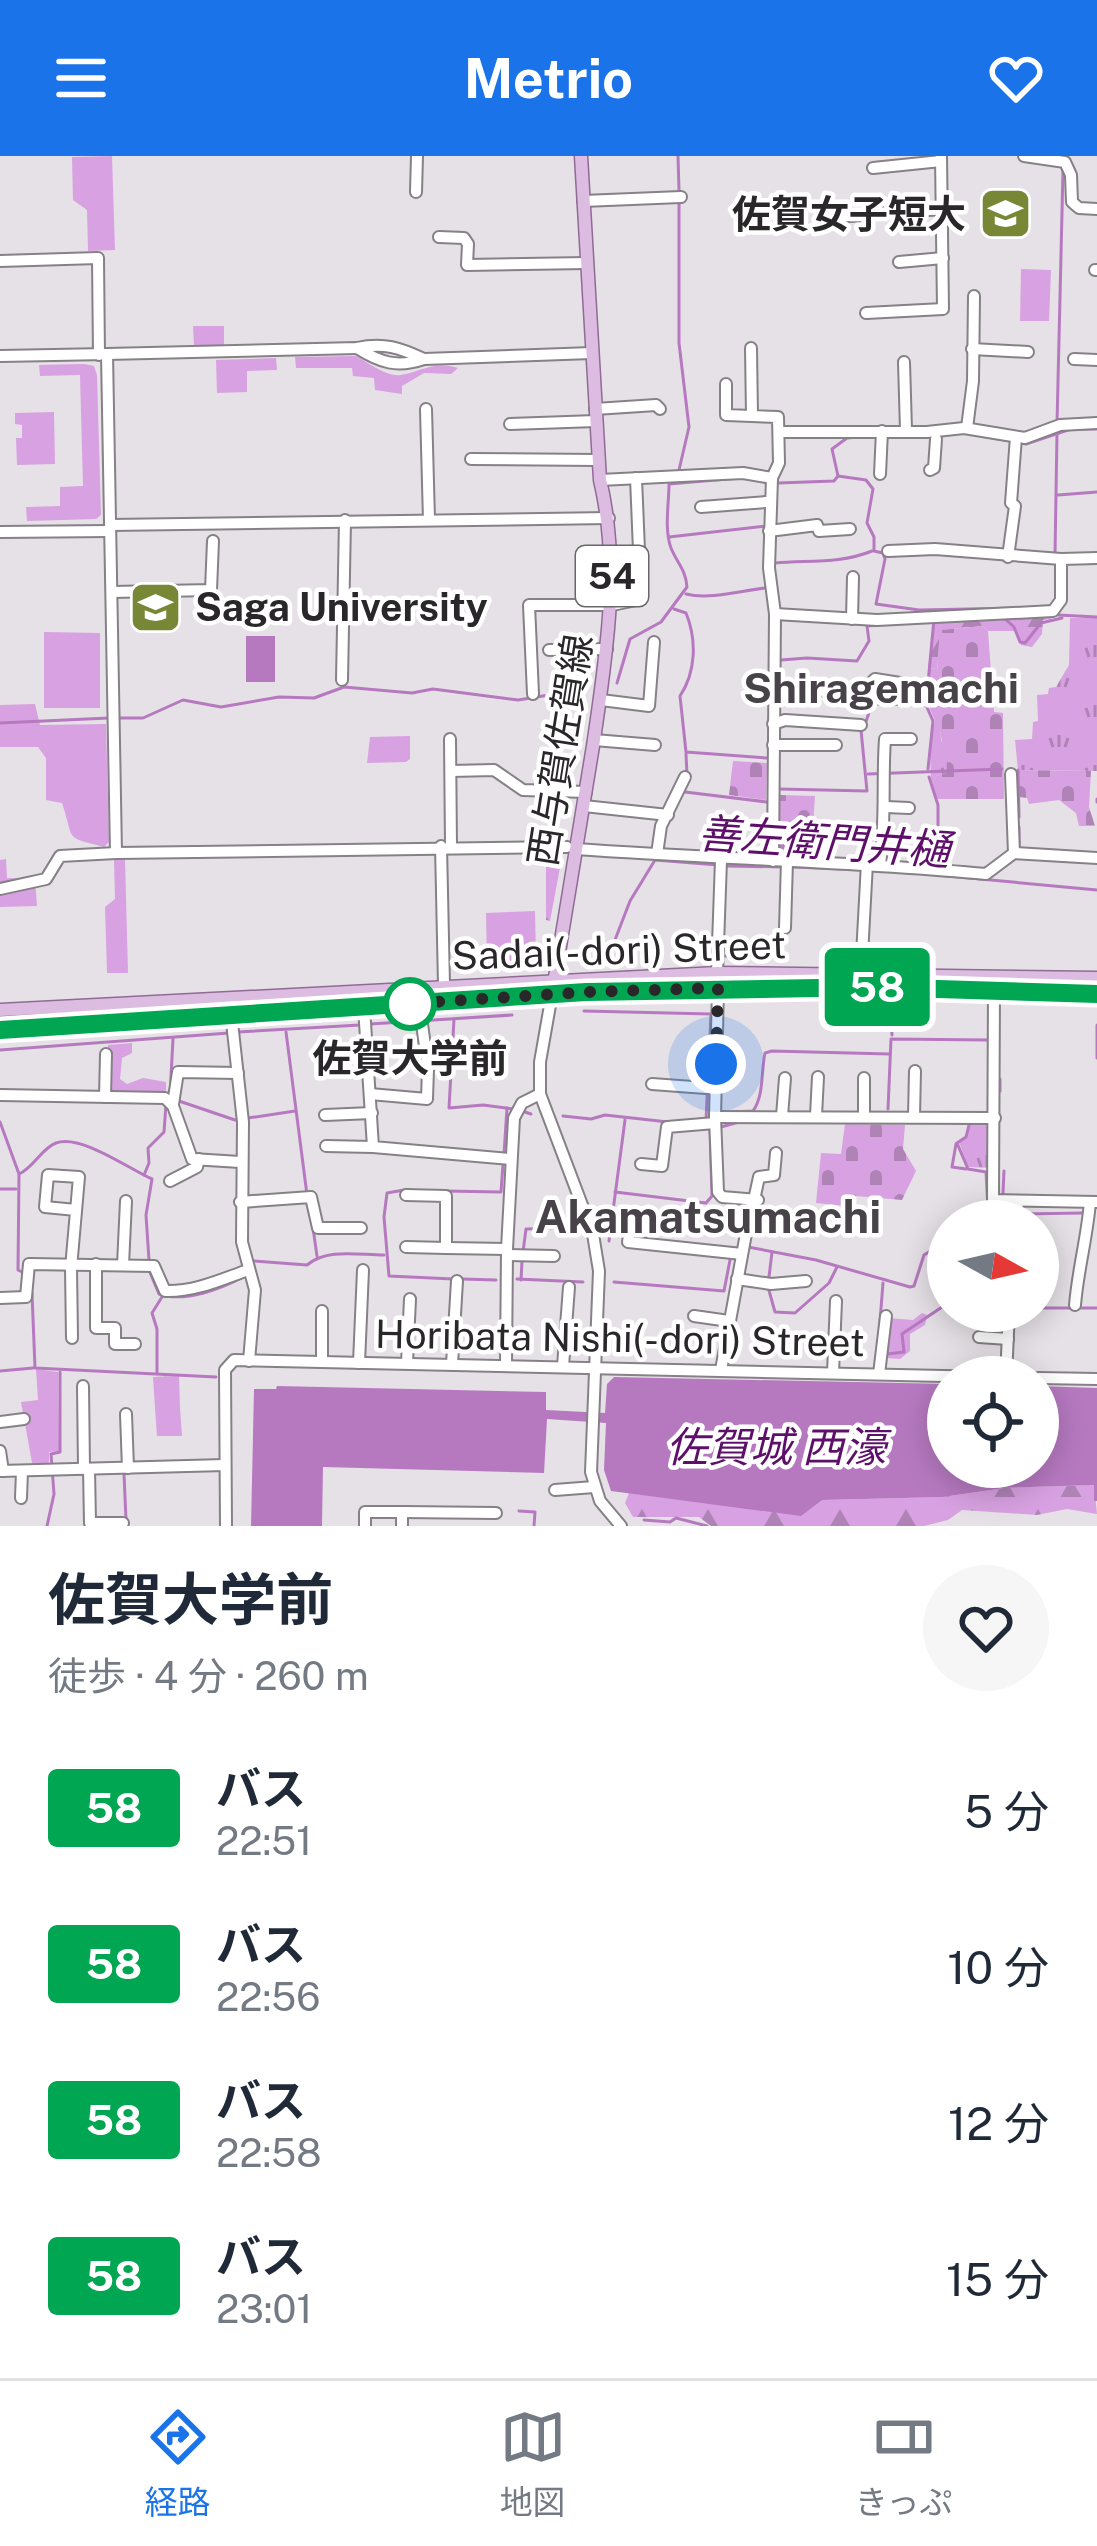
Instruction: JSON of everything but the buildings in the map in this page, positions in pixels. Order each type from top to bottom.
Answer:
[{"type":"main road","name":"西与賀佐賀線","points":[[553,987],[572,848],[601,700],[612,604],[581,156]]},
{"type":"main road","name":"Sadai(-dori) Street","points":[[0,1030],[230,1013],[365,1019],[553,987],[717,973],[1097,978]]},
{"type":"main road","name":"Sadai(-dori) Street","points":[[0,1010],[444,985],[1097,994]]},
{"type":"street","points":[[416,192],[417,156]]},
{"type":"street","points":[[1024,156],[1063,161],[1071,175],[1073,204],[1097,208]]},
{"type":"street","points":[[866,313],[943,309],[941,158],[873,168]]},
{"type":"street","points":[[584,201],[679,197]]},
{"type":"street","points":[[837,217],[942,209]]},
{"type":"street","points":[[439,237],[464,238],[467,265],[587,263]]},
{"type":"street","points":[[0,261],[98,258],[112,592],[116,853]]},
{"type":"street","points":[[898,262],[943,258]]},
{"type":"street","points":[[967,428],[974,296]]},
{"type":"street","points":[[0,356],[391,344],[424,359]]},
{"type":"street","points":[[357,348],[391,364],[405,365],[424,359],[592,353]]},
{"type":"street","points":[[751,348],[752,416]]},
{"type":"street","points":[[972,349],[1028,352]]},
{"type":"street","points":[[1074,359],[1097,360]]},
{"type":"street","points":[[904,362],[906,430]]},
{"type":"street","points":[[726,384],[727,415],[778,417],[781,432],[770,531],[775,614],[773,745],[785,928]]},
{"type":"street","points":[[510,424],[656,405],[660,409]]},
{"type":"street","points":[[426,409],[429,520]]},
{"type":"street","points":[[781,432],[881,435],[967,428],[1016,441],[1057,426],[1097,423]]},
{"type":"street","points":[[880,474],[881,435]]},
{"type":"street","points":[[930,470],[936,439]]},
{"type":"street","points":[[1008,556],[1016,441]]},
{"type":"street","points":[[471,459],[599,460]]},
{"type":"street","points":[[600,480],[743,473],[772,482]]},
{"type":"street","points":[[533,694],[529,605],[641,599],[636,478]]},
{"type":"street","points":[[701,507],[766,502]]},
{"type":"street","points":[[0,532],[345,520],[609,518]]},
{"type":"street","points":[[341,680],[345,520]]},
{"type":"street","points":[[770,531],[818,525],[819,531],[850,529]]},
{"type":"street","points":[[112,592],[211,590],[213,542]]},
{"type":"street","points":[[888,551],[1097,558]]},
{"type":"street","points":[[775,614],[852,619],[1053,611],[1060,600],[1057,559]]},
{"type":"street","points":[[852,619],[854,577]]},
{"type":"street","points":[[601,700],[649,706],[654,642]]},
{"type":"street","points":[[549,650],[607,649]]},
{"type":"street","points":[[773,690],[863,691],[875,680],[900,682]]},
{"type":"street","points":[[773,724],[784,720],[861,725]]},
{"type":"street","points":[[861,974],[870,867],[886,807],[885,739],[911,739]]},
{"type":"street","points":[[444,985],[450,740]]},
{"type":"street","points":[[594,740],[655,746]]},
{"type":"street","points":[[773,745],[836,746]]},
{"type":"street","points":[[451,772],[494,770],[523,790],[668,815]]},
{"type":"street","points":[[1011,774],[1014,853]]},
{"type":"street","points":[[660,854],[658,837],[685,777]]},
{"type":"street","points":[[886,807],[909,808]]},
{"type":"street","points":[[0,889],[46,879],[60,856],[116,853],[572,848],[721,864],[986,874],[1014,853],[1097,858]]},
{"type":"street","points":[[717,973],[721,864]]},
{"type":"street","points":[[553,987],[540,1062],[540,1094],[593,1234],[599,1270],[591,1425],[594,1487],[621,1526]]},
{"type":"street","points":[[718,988],[714,1121],[718,1192],[722,1197],[755,1200]]},
{"type":"street","points":[[992,1200],[994,990]]},
{"type":"street","points":[[226,1526],[225,1370],[234,1360],[249,1361],[256,1290],[248,1270],[240,1202],[243,1119],[230,1013]]},
{"type":"street","points":[[365,1019],[373,1147]]},
{"type":"street","points":[[370,1094],[427,1099],[422,1024]]},
{"type":"street","points":[[105,1096],[106,1054]]},
{"type":"street","points":[[426,1064],[448,1065]]},
{"type":"street","points":[[914,1116],[915,1071]]},
{"type":"street","points":[[238,1073],[178,1072],[171,1100],[192,1159],[240,1162]]},
{"type":"street","points":[[816,1116],[818,1076]]},
{"type":"street","points":[[782,1116],[785,1078]]},
{"type":"street","points":[[864,1078],[864,1116]]},
{"type":"street","points":[[652,1084],[706,1088]]},
{"type":"street","points":[[506,1365],[515,1254],[506,1158],[514,1118],[522,1103],[540,1094]]},
{"type":"street","points":[[0,1095],[171,1100]]},
{"type":"street","points":[[325,1115],[372,1113]]},
{"type":"street","points":[[641,1164],[662,1166],[667,1126],[782,1116],[994,1118]]},
{"type":"street","points":[[326,1146],[506,1158]]},
{"type":"street","points":[[721,1370],[739,1250],[759,1177],[774,1174],[776,1153]]},
{"type":"street","points":[[170,1181],[197,1167],[199,1159]]},
{"type":"street","points":[[406,1195],[446,1196],[446,1248]]},
{"type":"street","points":[[240,1202],[307,1197],[318,1228],[361,1228]]},
{"type":"street","points":[[123,1265],[127,1201]]},
{"type":"street","points":[[1059,1208],[1093,1205],[1075,1305]]},
{"type":"street","points":[[72,1338],[76,1210]]},
{"type":"street","points":[[632,1222],[628,1242],[739,1250]]},
{"type":"street","points":[[406,1247],[554,1256]]},
{"type":"street","points":[[0,1298],[26,1297],[29,1264],[149,1266],[165,1291],[174,1292],[248,1270]]},
{"type":"street","points":[[96,1264],[96,1328],[116,1328],[115,1344],[135,1344]]},
{"type":"street","points":[[359,1363],[362,1270]]},
{"type":"street","points":[[737,1279],[768,1284],[806,1281]]},
{"type":"street","points":[[452,1364],[457,1281]]},
{"type":"street","points":[[562,1366],[569,1287]]},
{"type":"street","points":[[407,1364],[410,1299]]},
{"type":"street","points":[[833,1372],[836,1301]]},
{"type":"street","points":[[322,1311],[322,1362]]},
{"type":"street","points":[[694,1316],[729,1321]]},
{"type":"street","points":[[878,1374],[886,1316]]},
{"type":"street","points":[[1007,1356],[1008,1332]]},
{"type":"street","points":[[979,1336],[1008,1339]]},
{"type":"street","name":"Horibata Nishi(-dori) Street","points":[[249,1361],[927,1375]]},
{"type":"street","points":[[1059,1378],[1097,1379]]},
{"type":"street","points":[[83,1386],[90,1523],[122,1523]]},
{"type":"street","points":[[126,1414],[128,1468]]},
{"type":"street","points":[[0,1422],[24,1418]]},
{"type":"street","points":[[0,1451],[2,1471],[225,1465]]},
{"type":"street","points":[[21,1498],[22,1471]]},
{"type":"street","points":[[555,1490],[594,1487]]},
{"type":"street","points":[[365,1526],[365,1512],[496,1514]]},
{"type":"street","points":[[402,1512],[402,1526]]},
{"type":"green space","points":[[112,156],[115,250],[88,251],[87,210],[73,200],[72,157]]},
{"type":"green space","points":[[1021,269],[1051,270],[1049,321],[1020,321]]},
{"type":"green space","points":[[193,326],[224,326],[224,346],[194,346]]},
{"type":"green space","points":[[356,356],[395,375],[435,366],[458,368],[451,374],[424,373],[402,386],[402,394],[375,390],[374,378],[353,376],[352,368],[296,368],[295,357]]},
{"type":"green space","points":[[276,358],[277,370],[247,371],[247,392],[217,393],[216,360]]},
{"type":"green space","points":[[39,365],[94,366],[97,375],[101,515],[27,521],[26,507],[60,506],[60,487],[83,486],[80,375],[40,376]]},
{"type":"green space","points":[[54,412],[55,464],[17,465],[16,438],[22,438],[22,425],[15,424],[15,413]]},
{"type":"green space","points":[[1050,614],[1032,647],[1021,645],[1015,631],[988,631],[983,626],[941,630],[937,668],[928,669],[934,617]]},
{"type":"green space","points":[[1070,618],[1097,618],[1097,771],[1018,770],[1015,740],[1032,739],[1033,722],[1038,721],[1037,695],[1056,687],[1069,665]]},
{"type":"green space","points":[[983,626],[988,631],[994,712],[1003,713],[1004,799],[938,799],[931,785],[936,776],[946,773],[947,761],[937,710],[940,630]]},
{"type":"green space","points":[[44,632],[100,633],[100,708],[44,708]]},
{"type":"green space","points":[[937,668],[941,740],[949,754],[946,773],[936,776],[931,785],[935,721],[927,702],[928,669]]},
{"type":"green space","points":[[35,704],[40,725],[106,724],[109,842],[104,847],[72,836],[62,803],[46,800],[46,758],[38,747],[0,747],[0,705]]},
{"type":"green space","points":[[410,736],[406,762],[367,763],[370,737]]},
{"type":"green space","points":[[733,761],[767,763],[766,800],[729,795]]},
{"type":"green space","points":[[1018,770],[1091,771],[1089,807],[1095,826],[1079,826],[1076,813],[1059,800],[1029,804],[1027,798],[1019,797]]},
{"type":"green space","points":[[780,795],[815,796],[811,854],[778,853]]},
{"type":"green space","points":[[549,851],[562,857],[550,921],[546,920]]},
{"type":"green space","points":[[6,859],[7,878],[35,879],[37,906],[0,907],[0,860]]},
{"type":"green space","points":[[114,859],[125,859],[128,973],[107,973],[105,907],[115,899]]},
{"type":"green space","points":[[535,911],[536,956],[525,965],[487,967],[486,913]]},
{"type":"green space","points":[[132,1043],[132,1053],[122,1058],[120,1079],[127,1084],[143,1078],[166,1082],[166,1094],[107,1093],[108,1045]]},
{"type":"green space","points":[[970,1122],[992,1122],[990,1168],[968,1167],[959,1142],[967,1137]]},
{"type":"green space","points":[[845,1124],[905,1125],[903,1149],[916,1171],[902,1200],[856,1196],[846,1206],[816,1203],[821,1153],[841,1154]]},
{"type":"green space","points":[[927,1315],[925,1325],[910,1334],[910,1351],[900,1359],[885,1358],[888,1318],[913,1320]]},
{"type":"green space","points":[[36,1369],[58,1372],[59,1451],[49,1452],[49,1467],[33,1468],[21,1402],[38,1400]]},
{"type":"green space","points":[[179,1376],[180,1408],[155,1408],[153,1377]]},
{"type":"green space","points":[[155,1408],[180,1408],[182,1436],[157,1436]]},
{"type":"green space","points":[[1094,1485],[1097,1514],[1067,1509],[1037,1515],[962,1510],[948,1520],[924,1526],[711,1526],[699,1517],[633,1517],[625,1503],[629,1493],[801,1515],[821,1500],[943,1497]]},
{"type":"water","points":[[246,636],[275,636],[275,682],[246,682]]},
{"type":"water","name":"佐賀城 西濠","points":[[614,1377],[927,1384],[927,1488],[1004,1488],[943,1497],[822,1500],[801,1516],[611,1491],[604,1470],[606,1423],[547,1419],[544,1473],[323,1467],[322,1526],[251,1526],[254,1389],[546,1392],[546,1410],[605,1413],[607,1384]]},
{"type":"water","name":"佐賀城 西濠","points":[[1059,1387],[1097,1388],[1097,1501],[1094,1485],[1059,1486]]},
{"type":"waterway","points":[[678,156],[679,190]]},
{"type":"waterway","points":[[1057,424],[1063,170]]},
{"type":"waterway","points":[[679,200],[679,343],[689,427],[679,470]]},
{"type":"waterway","points":[[976,435],[1026,444],[1071,429]]},
{"type":"waterway","points":[[1081,429],[1097,429]]},
{"type":"waterway","points":[[1055,555],[1057,433]]},
{"type":"waterway","points":[[778,483],[834,481],[838,476],[832,449],[847,438],[860,437]]},
{"type":"waterway","points":[[838,476],[866,480],[873,489],[867,523],[874,551],[883,553],[885,559],[876,604],[919,610],[1018,608]]},
{"type":"waterway","points":[[617,683],[630,639],[661,622],[687,587],[669,541],[669,484],[739,478]]},
{"type":"waterway","points":[[1058,495],[1097,492]]},
{"type":"waterway","points":[[669,537],[766,526]]},
{"type":"waterway","points":[[773,568],[775,563],[836,560],[872,551]]},
{"type":"waterway","points":[[686,594],[715,596],[765,588]]},
{"type":"waterway","points":[[674,609],[686,613],[693,645],[692,666],[680,696],[686,752],[767,758]]},
{"type":"waterway","points":[[1058,615],[1097,617]]},
{"type":"waterway","points":[[1002,616],[1025,643],[1041,623],[1062,618]]},
{"type":"waterway","points":[[864,727],[876,704],[926,705],[934,619]]},
{"type":"waterway","points":[[781,660],[857,661],[869,641],[867,626],[879,625]]},
{"type":"waterway","points":[[119,718],[143,718],[183,700],[221,707],[279,697],[314,698],[344,687],[412,693],[433,689],[518,700],[586,689]]},
{"type":"waterway","points":[[926,705],[933,721],[928,769]]},
{"type":"waterway","points":[[0,723],[109,718]]},
{"type":"waterway","points":[[779,789],[867,791],[861,730]]},
{"type":"waterway","points":[[686,754],[687,775]]},
{"type":"waterway","points":[[868,774],[1002,769]]},
{"type":"waterway","points":[[1018,770],[1019,817]]},
{"type":"waterway","points":[[929,777],[938,805],[938,838]]},
{"type":"waterway","points":[[685,792],[767,802]]},
{"type":"waterway","points":[[1019,827],[1019,846]]},
{"type":"waterway","name":"善左衛門井樋","points":[[608,958],[630,901],[655,860],[718,865]]},
{"type":"waterway","name":"善左衛門井樋","points":[[727,866],[784,867]]},
{"type":"waterway","name":"善左衛門井樋","points":[[793,867],[844,869]]},
{"type":"waterway","name":"善左衛門井樋","points":[[937,875],[1097,890]]},
{"type":"waterway","points":[[725,956],[771,955],[783,929]]},
{"type":"waterway","points":[[890,1007],[892,1035]]},
{"type":"waterway","points":[[584,1011],[711,1014],[706,1121]]},
{"type":"waterway","name":"善左衛門井樋","points":[[370,1024],[512,1015]]},
{"type":"waterway","points":[[454,1019],[449,1108],[513,1109]]},
{"type":"waterway","name":"善左衛門井樋","points":[[238,1032],[360,1025]]},
{"type":"waterway","points":[[1097,1025],[1097,1058]]},
{"type":"waterway","points":[[286,1032],[307,1195]]},
{"type":"waterway","name":"善左衛門井樋","points":[[0,1050],[229,1033]]},
{"type":"waterway","points":[[170,1095],[173,1039]]},
{"type":"waterway","points":[[888,1109],[891,1039],[988,1040]]},
{"type":"waterway","points":[[730,1112],[753,1111],[757,1105],[765,1053],[889,1054]]},
{"type":"waterway","points":[[1000,1079],[1000,1091]]},
{"type":"waterway","points":[[176,1100],[235,1120],[295,1111]]},
{"type":"waterway","points":[[144,1175],[148,1148],[164,1132],[166,1104]]},
{"type":"waterway","points":[[504,1154],[507,1108]]},
{"type":"waterway","points":[[525,1112],[531,1114]]},
{"type":"waterway","points":[[563,1116],[668,1122]]},
{"type":"waterway","points":[[609,1241],[625,1120]]},
{"type":"waterway","points":[[0,1122],[19,1174],[18,1270],[22,1272]]},
{"type":"waterway","points":[[721,1127],[739,1122]]},
{"type":"waterway","points":[[953,1123],[973,1123]]},
{"type":"waterway","points":[[969,1125],[966,1137],[957,1143],[968,1169],[986,1172],[988,1200]]},
{"type":"waterway","points":[[615,1192],[706,1203],[712,1196],[710,1130]]},
{"type":"waterway","points":[[19,1174],[51,1145],[66,1142],[91,1148],[152,1179],[146,1215],[149,1260]]},
{"type":"waterway","points":[[956,1144],[952,1167],[966,1169]]},
{"type":"waterway","points":[[444,1191],[501,1192],[503,1164]]},
{"type":"waterway","points":[[1003,1193],[1004,1171]]},
{"type":"waterway","points":[[0,1189],[16,1189]]},
{"type":"waterway","points":[[404,1190],[387,1193],[389,1276],[453,1279]]},
{"type":"waterway","points":[[1059,1213],[1083,1213]]},
{"type":"waterway","points":[[313,1228],[317,1256]]},
{"type":"waterway","points":[[523,1252],[526,1229],[573,1228]]},
{"type":"waterway","points":[[748,1247],[816,1260],[910,1287],[927,1253]]},
{"type":"waterway","points":[[769,1277],[772,1252]]},
{"type":"waterway","points":[[254,1261],[307,1265],[333,1254],[384,1255]]},
{"type":"waterway","points":[[614,1282],[724,1291],[730,1260]]},
{"type":"waterway","points":[[521,1280],[522,1261]]},
{"type":"waterway","points":[[768,1287],[775,1312],[795,1313],[829,1283],[837,1267]]},
{"type":"waterway","points":[[149,1270],[159,1294],[180,1297],[245,1276]]},
{"type":"waterway","points":[[462,1279],[496,1280]]},
{"type":"waterway","points":[[517,1279],[583,1282]]},
{"type":"waterway","points":[[880,1321],[883,1283]]},
{"type":"waterway","points":[[32,1293],[35,1368],[216,1377]]},
{"type":"waterway","points":[[157,1372],[157,1329],[152,1313],[162,1297]]},
{"type":"waterway","points":[[1059,1308],[1097,1308]]},
{"type":"waterway","points":[[887,1354],[904,1352],[902,1334],[927,1317]]},
{"type":"waterway","points":[[0,1371],[33,1368]]},
{"type":"waterway","points":[[47,1526],[54,1494],[51,1454],[60,1452],[60,1372]]},
{"type":"waterway","points":[[124,1474],[126,1520]]},
{"type":"waterway","points":[[519,1511],[535,1512],[534,1526]]},
{"type":"waterway","points":[[644,1520],[670,1522],[676,1518],[707,1526]]},
{"type":"bus line","name":"58","points":[[0,1030],[586,992],[874,987],[1097,994]]},
{"type":"place","name":"佐賀女子短大","points":[[1005,214]]},
{"type":"place","name":"Saga University","points":[[156,607]]},
{"type":"place","name":"佐賀大学前","points":[[410,1004]]},
{"type":"district","name":"Shiragemachi","points":[[881,687]]},
{"type":"district","name":"Akamatsumachi","points":[[708,1216]]},
{"type":"route","points":[[410,1004],[403,1004],[718,988],[716,1064]]}]
